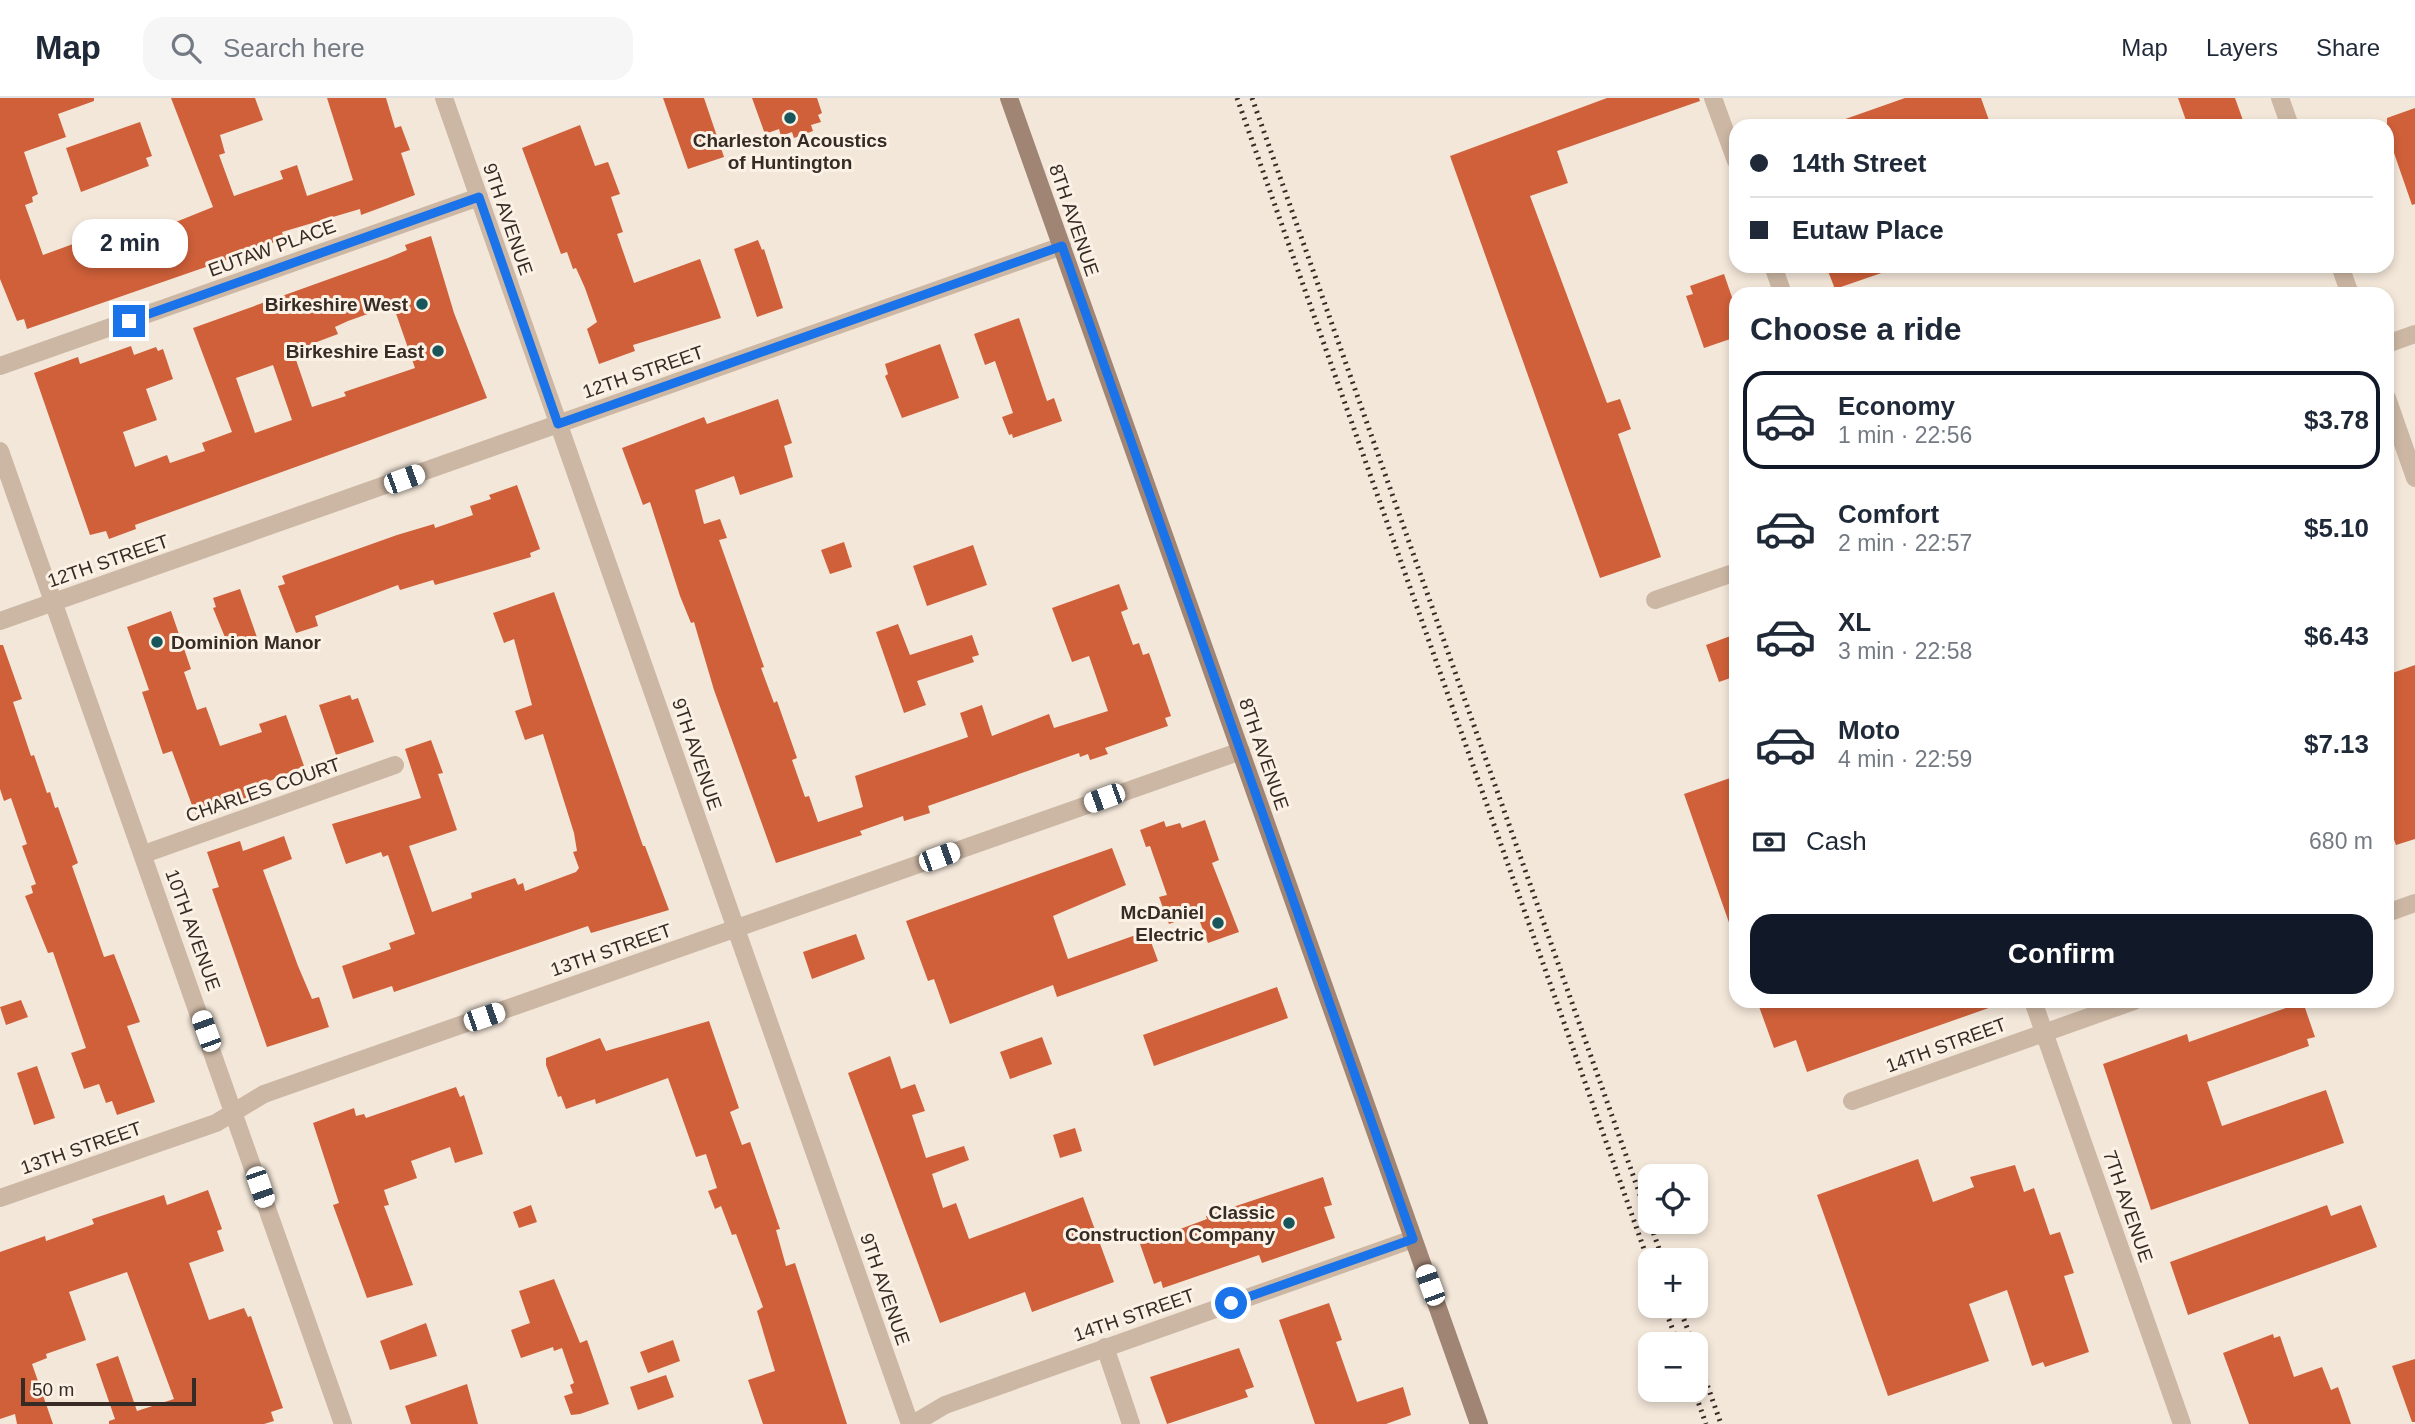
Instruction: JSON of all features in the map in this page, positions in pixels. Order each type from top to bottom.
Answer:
[{"type":"main road","name":"8TH AVENUE","points":[[1009,98],[1479,1424]]},
{"type":"street","name":"9TH AVENUE","points":[[444,98],[911,1424]]},
{"type":"street","points":[[1713,98],[1729,142]]},
{"type":"street","points":[[2280,98],[2288,119]]},
{"type":"street","name":"EUTAW PLACE","points":[[0,366],[479,197]]},
{"type":"street","name":"12TH STREET","points":[[0,621],[1062,246]]},
{"type":"street","points":[[2394,342],[2415,334]]},
{"type":"street","points":[[2394,418],[2415,478]]},
{"type":"street","name":"10TH AVENUE","points":[[0,451],[343,1424]]},
{"type":"street","points":[[1655,600],[1729,574]]},
{"type":"street","name":"13TH STREET","points":[[0,1198],[208,1126],[264,1094],[1241,751]]},
{"type":"street","name":"CHARLES COURT","points":[[144,854],[395,765]]},
{"type":"street","points":[[2394,910],[2415,902]]},
{"type":"street","name":"7TH AVENUE","points":[[2035,1008],[2182,1424]]},
{"type":"street","name":"14TH STREET","points":[[1852,1101],[2114,1008]]},
{"type":"street","name":"14TH STREET","points":[[911,1424],[933,1410],[1413,1239]]},
{"type":"street","points":[[1105,1347],[1131,1424]]},
{"type":"building","points":[[0,98],[94,98],[94,101],[58,114],[66,137],[24,152],[38,194],[32,197],[33,202],[25,205],[43,255],[84,240],[85,245],[94,242],[96,246],[155,225],[156,230],[213,207],[171,98],[255,98],[263,120],[220,135],[225,153],[219,155],[234,196],[283,179],[280,171],[297,165],[307,196],[353,180],[327,98],[386,98],[395,128],[401,126],[410,150],[401,153],[415,195],[361,215],[360,209],[282,232],[284,238],[252,251],[27,329],[24,319],[17,321],[0,279]]},
{"type":"building","points":[[663,98],[704,98],[724,157],[688,169]]},
{"type":"building","name":"Charleston Acoustics of Huntington","points":[[752,98],[817,98],[822,113],[818,115],[821,122],[811,125],[813,131],[794,138],[792,132],[781,136],[779,129],[765,134]]},
{"type":"building","points":[[1607,98],[1699,98],[1700,101],[1557,151],[1568,183],[1530,196],[1607,403],[1620,399],[1631,429],[1618,434],[1661,557],[1600,578],[1450,156]]},
{"type":"building","points":[[1905,98],[1981,98],[1988,119],[1845,119]]},
{"type":"building","points":[[2178,98],[2235,98],[2242,119],[2186,119]]},
{"type":"building","points":[[2415,108],[2415,204],[2412,205],[2394,153],[2394,119],[2387,118]]},
{"type":"building","points":[[140,122],[152,156],[146,158],[149,166],[81,192],[66,148]]},
{"type":"building","points":[[580,125],[595,166],[608,162],[620,194],[611,197],[623,232],[617,234],[634,283],[700,259],[721,318],[633,345],[635,351],[599,364],[587,329],[597,322],[585,288],[576,268],[573,269],[567,252],[561,254],[522,148]]},
{"type":"building","points":[[431,236],[454,313],[487,398],[135,525],[136,529],[109,539],[106,531],[90,535],[34,373],[78,357],[80,364],[131,346],[134,355],[156,347],[158,351],[163,349],[173,379],[146,389],[157,420],[123,432],[135,467],[167,455],[170,463],[205,451],[202,443],[232,432],[193,328],[388,258],[407,250],[405,245]],"holes":[[[393,305],[415,368],[344,392],[346,396],[312,407],[293,351],[338,334],[335,327],[348,321]],[[273,365],[292,420],[255,433],[236,378]]]},
{"type":"building","points":[[758,240],[762,250],[764,249],[783,308],[757,317],[734,249]]},
{"type":"building","points":[[1829,273],[1881,273],[1841,287],[1834,287]]},
{"type":"building","points":[[1724,274],[1729,289],[1729,339],[1704,348],[1686,296],[1693,294],[1690,286]]},
{"type":"building","points":[[1019,318],[1047,401],[1054,398],[1062,421],[1013,438],[1012,434],[1009,435],[1002,417],[1013,413],[995,361],[985,365],[974,334]]},
{"type":"building","points":[[940,344],[959,398],[902,418],[885,376],[888,374],[885,364]]},
{"type":"building","points":[[778,399],[792,443],[784,446],[793,477],[740,495],[734,476],[695,490],[704,524],[720,519],[727,538],[719,540],[764,667],[761,668],[774,703],[777,701],[797,758],[792,760],[805,797],[809,796],[818,822],[863,807],[855,776],[968,737],[960,713],[982,705],[992,736],[1049,714],[1054,728],[1108,711],[1089,656],[1072,662],[1052,608],[1119,584],[1128,609],[1121,612],[1133,645],[1139,643],[1143,655],[1149,653],[1171,716],[1165,718],[1168,726],[1105,748],[1108,754],[1090,760],[1088,754],[1080,757],[1079,753],[928,806],[930,813],[904,821],[903,816],[860,831],[862,835],[776,863],[714,690],[694,622],[691,623],[680,596],[650,502],[643,505],[622,448],[704,417],[707,424]]},
{"type":"building","points":[[517,485],[540,549],[530,553],[531,557],[435,585],[433,580],[400,590],[398,585],[315,616],[318,626],[296,633],[278,586],[285,584],[282,576],[397,535],[434,524],[435,528],[473,515],[470,506],[491,499],[489,495]]},
{"type":"building","points":[[844,542],[852,567],[830,574],[821,550]]},
{"type":"building","points":[[973,545],[987,585],[927,606],[913,566]]},
{"type":"building","points":[[240,589],[259,643],[231,652],[213,608],[216,607],[213,598]]},
{"type":"building","points":[[554,592],[643,846],[669,910],[591,933],[588,926],[394,992],[392,986],[353,999],[342,966],[391,949],[389,943],[415,934],[388,855],[383,857],[381,852],[346,864],[332,824],[421,798],[405,749],[431,740],[443,773],[438,774],[457,830],[409,846],[432,912],[472,898],[471,893],[515,878],[518,885],[523,883],[525,891],[576,872],[579,868],[573,852],[577,851],[574,833],[543,734],[525,740],[515,711],[532,705],[514,639],[504,643],[493,613]]},
{"type":"building","points":[[171,611],[191,669],[184,672],[197,710],[206,707],[220,746],[262,732],[259,724],[286,715],[304,766],[244,792],[247,799],[196,816],[172,751],[163,754],[142,692],[149,690],[127,627]]},
{"type":"building","points":[[898,624],[910,655],[972,635],[979,655],[972,657],[974,662],[917,681],[926,705],[904,713],[876,632]]},
{"type":"building","points":[[1729,637],[1729,678],[1719,682],[1706,645]]},
{"type":"building","points":[[0,645],[3,645],[22,699],[13,702],[31,756],[34,755],[47,793],[50,792],[55,808],[58,807],[78,863],[72,866],[104,957],[114,954],[140,1022],[127,1026],[155,1102],[117,1115],[112,1101],[106,1103],[99,1084],[84,1089],[71,1053],[86,1048],[53,952],[48,953],[25,896],[33,893],[31,886],[36,884],[22,846],[27,844],[11,798],[4,801],[0,789]]},
{"type":"building","points":[[2415,665],[2415,839],[2396,845],[2394,839],[2394,672]]},
{"type":"building","points":[[350,695],[352,700],[358,698],[374,742],[336,755],[319,705]]},
{"type":"building","points":[[1729,778],[1729,923],[1684,794]]},
{"type":"building","points":[[1205,820],[1219,860],[1212,863],[1239,932],[1208,943],[1197,914],[1169,924],[1159,897],[1167,895],[1150,846],[1146,847],[1140,830],[1164,821],[1166,827],[1180,823],[1182,828]]},
{"type":"building","points":[[284,836],[292,859],[263,870],[298,966],[312,999],[319,997],[329,1027],[267,1047],[212,889],[219,887],[207,852],[240,841],[243,851]]},
{"type":"building","points":[[1112,848],[1126,885],[1053,916],[1068,959],[1147,931],[1158,961],[1057,997],[1053,985],[950,1024],[934,979],[928,981],[906,921]]},
{"type":"building","points":[[856,934],[865,959],[812,979],[803,952]]},
{"type":"building","points":[[1277,987],[1288,1018],[1154,1066],[1143,1035]]},
{"type":"building","points":[[21,1000],[28,1017],[6,1025],[0,1007]]},
{"type":"building","points":[[1760,1008],[1989,1008],[1807,1072],[1796,1040],[1774,1048]]},
{"type":"building","points":[[2286,1008],[2305,1008],[2315,1037],[2307,1039],[2309,1046],[2207,1082],[2222,1126],[2326,1090],[2344,1143],[2151,1210],[2103,1064],[2187,1034],[2189,1042]]},
{"type":"building","points":[[709,1021],[739,1108],[730,1112],[742,1145],[750,1142],[780,1229],[776,1230],[786,1266],[795,1263],[847,1424],[763,1424],[748,1380],[775,1371],[757,1311],[763,1307],[736,1234],[732,1235],[721,1206],[715,1209],[708,1191],[717,1188],[706,1154],[696,1157],[668,1078],[596,1104],[595,1099],[566,1109],[561,1096],[558,1097],[546,1065],[546,1058],[600,1038],[606,1051]]},
{"type":"building","points":[[1042,1037],[1052,1064],[1010,1079],[1000,1052]]},
{"type":"building","points":[[890,1056],[901,1089],[915,1084],[925,1111],[912,1115],[926,1158],[964,1146],[969,1160],[932,1174],[943,1208],[956,1203],[969,1239],[1083,1197],[1114,1282],[1032,1312],[1025,1292],[940,1323],[848,1073]]},
{"type":"building","points":[[37,1066],[55,1118],[34,1125],[17,1073]]},
{"type":"building","points":[[456,1087],[460,1097],[464,1095],[483,1154],[455,1163],[450,1147],[411,1161],[417,1178],[384,1190],[389,1205],[384,1206],[413,1285],[367,1298],[333,1205],[339,1203],[313,1123],[354,1108],[356,1116],[364,1114],[366,1118]]},
{"type":"building","points":[[1075,1128],[1082,1151],[1060,1158],[1053,1135]]},
{"type":"building","points":[[1918,1159],[1933,1202],[1974,1187],[1970,1177],[2015,1165],[2024,1192],[2034,1188],[2050,1235],[2060,1232],[2074,1273],[2064,1276],[2089,1352],[2045,1367],[2043,1362],[2032,1366],[2007,1290],[1969,1304],[1989,1361],[1888,1396],[1817,1195]]},
{"type":"building","points":[[1323,1177],[1332,1205],[1324,1207],[1335,1238],[1262,1263],[1259,1255],[1163,1288],[1161,1281],[1154,1284],[1140,1244],[1207,1219],[1206,1216]]},
{"type":"building","points":[[208,1190],[222,1229],[217,1231],[224,1251],[189,1263],[209,1320],[244,1308],[248,1317],[251,1316],[283,1408],[271,1412],[274,1421],[264,1424],[109,1424],[109,1421],[115,1419],[96,1364],[118,1356],[137,1411],[174,1399],[127,1272],[69,1292],[86,1340],[46,1354],[47,1358],[32,1364],[53,1424],[17,1424],[15,1414],[0,1419],[0,1252],[45,1236],[46,1241],[94,1224],[92,1219],[164,1195],[167,1205]]},
{"type":"building","points":[[531,1205],[537,1222],[519,1228],[513,1212]]},
{"type":"building","points":[[2327,1205],[2331,1216],[2361,1205],[2377,1247],[2188,1315],[2170,1262]]},
{"type":"building","points":[[554,1279],[580,1343],[587,1340],[609,1404],[580,1414],[571,1415],[564,1396],[573,1393],[570,1385],[574,1383],[562,1348],[554,1351],[553,1347],[521,1358],[511,1330],[530,1323],[519,1291]]},
{"type":"building","points":[[1329,1303],[1342,1340],[1336,1342],[1357,1402],[1403,1387],[1411,1415],[1386,1424],[1315,1424],[1279,1320]]},
{"type":"building","points":[[426,1323],[437,1356],[390,1370],[380,1341]]},
{"type":"building","points":[[2273,1334],[2274,1338],[2280,1336],[2294,1377],[2322,1367],[2331,1390],[2338,1387],[2351,1424],[2249,1424],[2223,1353]]},
{"type":"building","points":[[673,1340],[680,1361],[648,1373],[640,1352]]},
{"type":"building","points":[[1239,1348],[1254,1387],[1245,1390],[1248,1397],[1167,1424],[1150,1377]]},
{"type":"building","points":[[2415,1359],[2415,1422],[2412,1422],[2392,1366]]},
{"type":"building","points":[[666,1375],[674,1397],[638,1410],[630,1387]]},
{"type":"building","points":[[467,1384],[478,1424],[411,1424],[405,1406]]},
{"type":"railway","points":[[1237,98],[1644,1248]]},
{"type":"railway","points":[[1252,98],[1659,1248]]},
{"type":"railway","points":[[1668,1318],[1674,1332]]},
{"type":"railway","points":[[1683,1318],[1689,1332]]},
{"type":"railway","points":[[1708,1387],[1721,1424]]},
{"type":"railway","points":[[1698,1402],[1706,1424]]},
{"type":"place","name":"Charleston Acoustics of Huntington","points":[[790,118]]},
{"type":"place","name":"Birkeshire West","points":[[422,304]]},
{"type":"place","name":"Birkeshire East","points":[[438,351]]},
{"type":"place","name":"Dominion Manor","points":[[157,642]]},
{"type":"place","name":"McDaniel Electric","points":[[1218,923]]},
{"type":"place","name":"Classic Construction Company","points":[[1289,1223]]},
{"type":"route","points":[[129,321],[479,197],[558,424],[1062,246],[1413,1239],[1231,1303]]}]
